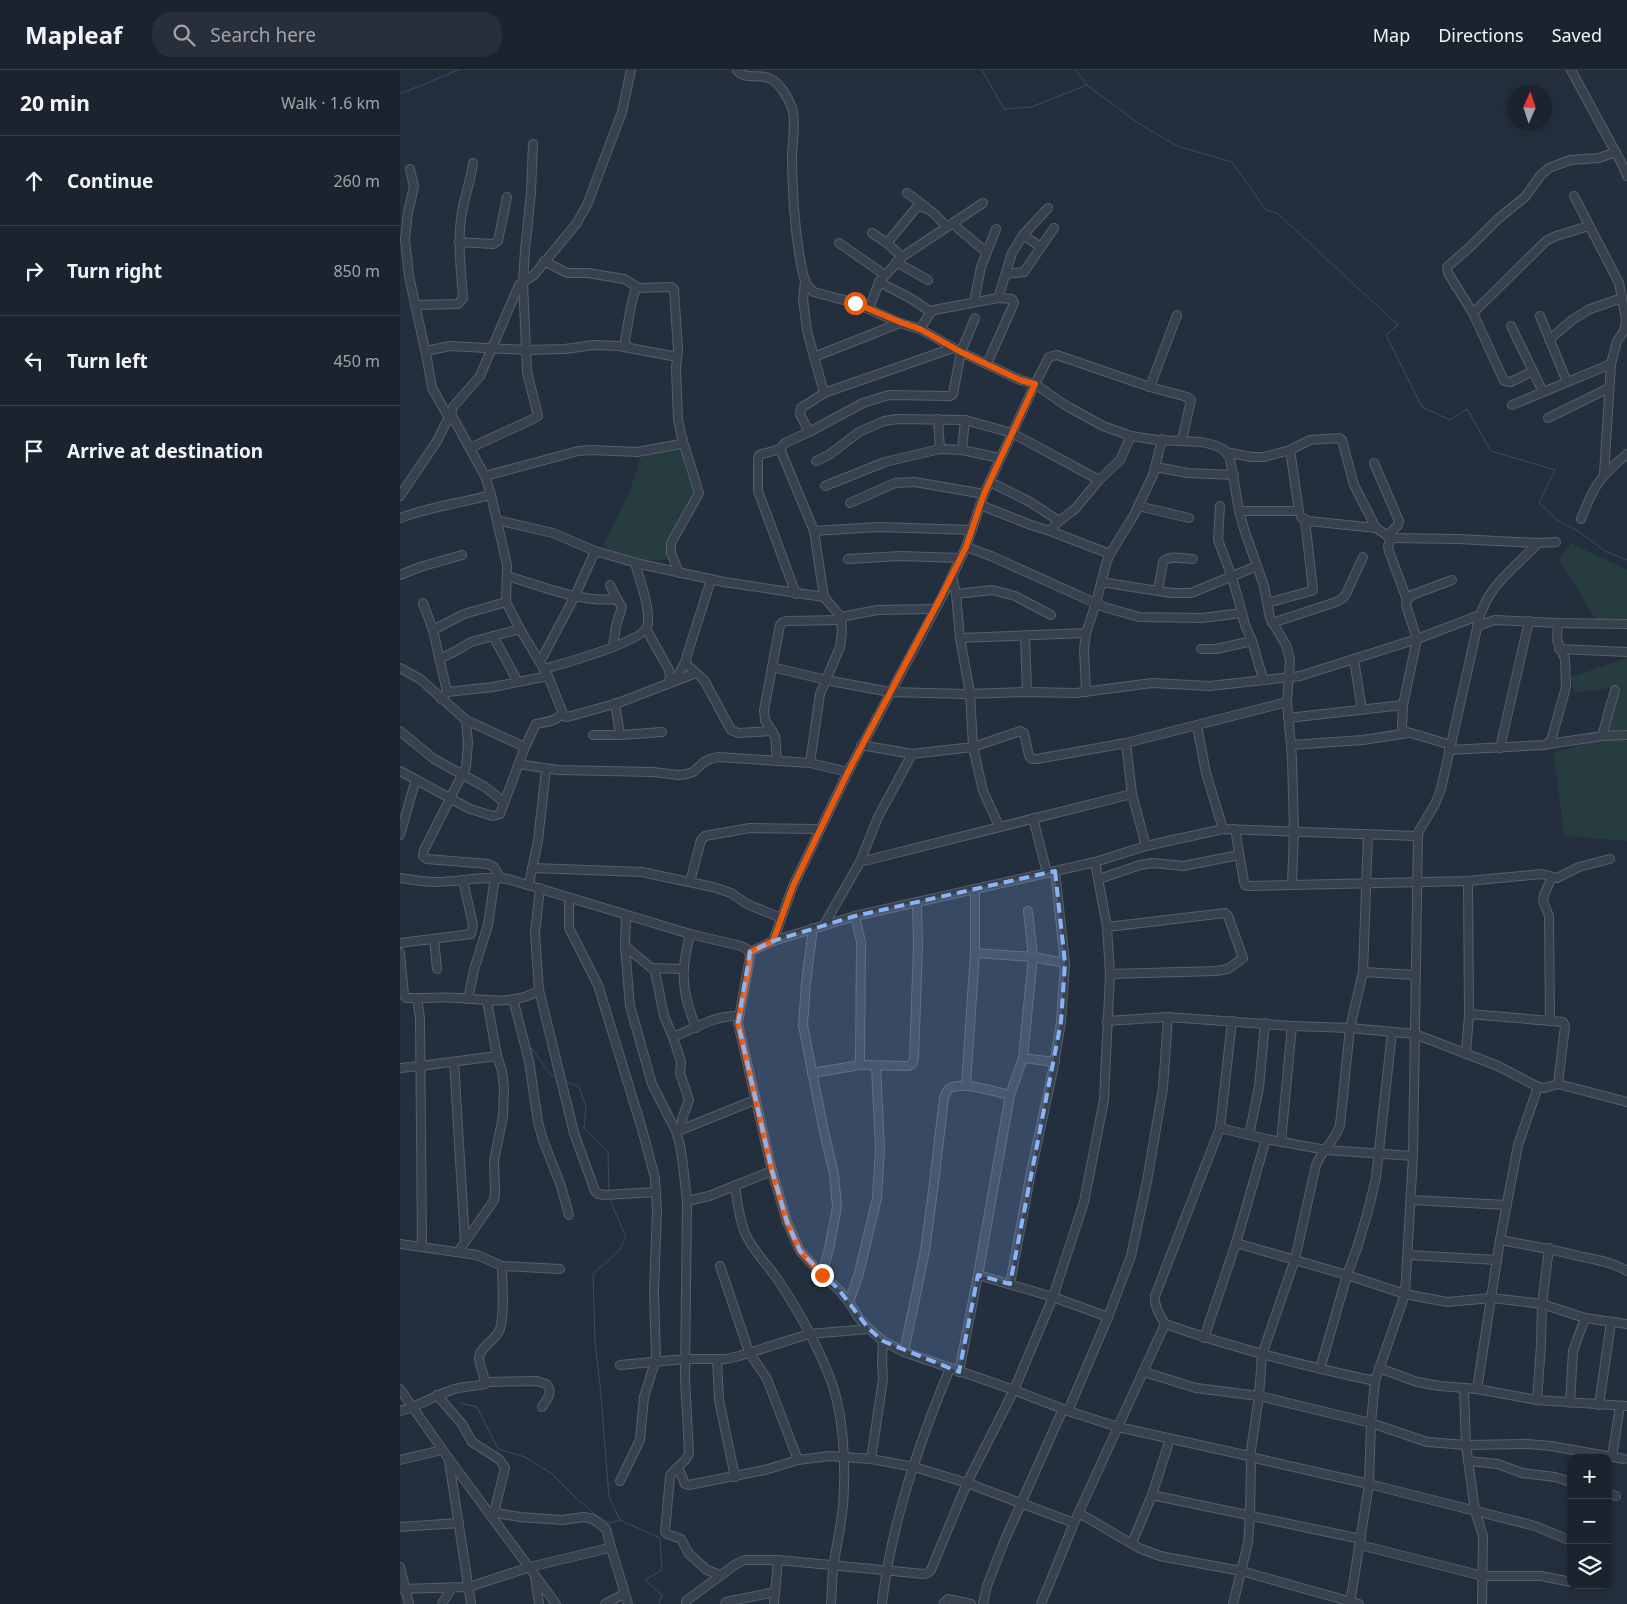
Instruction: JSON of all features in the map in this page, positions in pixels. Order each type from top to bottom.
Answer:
[{"type":"street","points":[[400,496],[437,441],[453,407],[480,376],[517,288],[534,274],[576,224],[587,205],[622,112],[631,70]]},
{"type":"street","points":[[737,70],[744,76],[770,79],[779,86],[794,110],[792,174],[794,221],[805,282],[803,299],[807,330],[824,393]]},
{"type":"street","points":[[1570,70],[1616,152],[1625,164],[1627,176]]},
{"type":"street","points":[[470,448],[538,416],[527,372],[523,282],[533,144]]},
{"type":"street","points":[[1533,371],[1512,382],[1504,381],[1473,313],[1448,273],[1447,267],[1499,218],[1525,197],[1540,176],[1549,168],[1570,160],[1600,158],[1616,152]]},
{"type":"street","points":[[415,305],[458,304],[462,301],[459,242],[462,212],[472,178],[473,163]]},
{"type":"street","points":[[410,169],[414,187],[408,212],[405,239],[409,276],[426,351],[432,388],[470,448],[484,476],[498,520],[507,565],[506,602],[544,669],[562,710],[562,715]]},
{"type":"street","points":[[907,193],[986,252]]},
{"type":"street","points":[[1574,196],[1589,226],[1623,283],[1622,298],[1626,326],[1617,341],[1611,364],[1604,474]]},
{"type":"street","points":[[459,242],[494,244],[498,241],[507,197]]},
{"type":"street","points":[[869,309],[879,282],[899,260],[983,202]]},
{"type":"street","points":[[887,243],[916,208],[920,206],[926,207]]},
{"type":"street","points":[[998,298],[1012,253],[1023,235],[1048,208]]},
{"type":"street","points":[[1473,313],[1546,241],[1589,226]]},
{"type":"street","points":[[1006,274],[1024,272],[1054,228]]},
{"type":"street","points":[[974,302],[981,267],[996,229]]},
{"type":"street","points":[[872,233],[887,243],[899,260],[928,280]]},
{"type":"street","points":[[1023,235],[1041,247]]},
{"type":"street","points":[[839,243],[886,275]]},
{"type":"street","points":[[544,261],[563,271],[615,276],[630,282],[636,287],[670,287],[674,289],[676,295],[678,420],[699,493],[672,543],[671,553],[680,573]]},
{"type":"street","points":[[400,278],[409,276]]},
{"type":"street","points":[[805,282],[814,292],[846,300],[920,329],[961,352],[1020,380],[1035,384],[1065,405],[1103,426],[1132,436],[1214,445],[1226,452],[1251,457],[1264,457],[1290,450],[1310,440],[1339,438],[1342,440],[1354,485],[1376,528],[1389,537],[1458,538],[1538,543],[1556,542]]},
{"type":"street","points":[[879,282],[910,298],[930,312]]},
{"type":"street","points":[[629,348],[625,340],[636,287]]},
{"type":"street","points":[[920,329],[930,312],[998,298],[1012,299],[1014,303],[987,364]]},
{"type":"street","points":[[1549,340],[1572,320],[1590,309],[1622,298]]},
{"type":"street","points":[[1150,387],[1177,315]]},
{"type":"street","points":[[1540,316],[1567,382]]},
{"type":"street","points":[[796,594],[758,491],[759,455],[780,449],[785,443],[810,432],[863,403],[889,395],[950,396],[953,394],[961,352],[975,318]]},
{"type":"street","points":[[814,357],[900,322]]},
{"type":"street","points":[[1511,326],[1543,392]]},
{"type":"street","points":[[426,351],[450,346],[526,350],[565,349],[594,345],[629,348],[677,357]]},
{"type":"street","points":[[810,432],[800,414],[801,408],[824,393],[953,348]]},
{"type":"street","points":[[773,941],[793,886],[861,745],[935,609],[966,547],[984,494],[1049,357],[1057,355],[1150,387],[1187,397],[1190,400],[1182,440]]},
{"type":"street","points":[[1512,405],[1611,364]]},
{"type":"street","points":[[1548,418],[1609,388]]},
{"type":"street","points":[[816,461],[829,456],[858,432],[884,421],[898,419],[965,420],[1012,433],[1099,480]]},
{"type":"street","points":[[938,419],[940,449]]},
{"type":"street","points":[[962,450],[965,420]]},
{"type":"street","points":[[1050,531],[1059,521],[1075,509],[1099,480],[1120,460],[1132,436]]},
{"type":"street","points":[[1086,692],[1084,648],[1086,633],[1101,582],[1110,554],[1138,506],[1156,467],[1162,440]]},
{"type":"street","points":[[484,476],[578,451],[637,452],[681,444],[683,441]]},
{"type":"street","points":[[780,449],[814,531],[824,597],[841,619],[840,647],[820,694],[810,764]]},
{"type":"street","points":[[825,486],[885,462],[940,449],[962,450],[1000,458]]},
{"type":"street","points":[[1267,603],[1313,590],[1304,520],[1301,518],[1299,511],[1290,450]]},
{"type":"street","points":[[1226,452],[1230,458],[1245,532],[1264,586],[1272,623],[1288,652],[1290,660],[1287,702],[1291,745],[1294,831],[1292,885]]},
{"type":"street","points":[[1581,519],[1591,493],[1604,474],[1627,454]]},
{"type":"street","points":[[1374,463],[1399,521],[1389,537],[1388,546],[1407,600],[1406,605],[1417,639],[1403,705],[1402,726],[1404,731],[1450,747],[1500,748],[1545,745],[1602,736],[1627,736]]},
{"type":"street","points":[[1156,467],[1187,473],[1234,475]]},
{"type":"street","points":[[850,503],[895,483],[916,482],[984,494]]},
{"type":"street","points":[[990,482],[1030,502],[1059,521]]},
{"type":"street","points":[[400,518],[430,508],[491,495]]},
{"type":"street","points":[[980,505],[1031,526],[1050,531],[1110,554]]},
{"type":"street","points":[[1138,506],[1189,518]]},
{"type":"street","points":[[1220,506],[1218,540],[1232,577],[1245,625],[1252,641],[1263,679]]},
{"type":"street","points":[[1240,511],[1299,511]]},
{"type":"street","points":[[498,520],[554,533],[594,551],[635,563],[712,580],[824,597]]},
{"type":"street","points":[[1304,520],[1376,528]]},
{"type":"street","points":[[814,531],[878,527],[972,530]]},
{"type":"street","points":[[1079,1512],[1140,1548],[1160,1556],[1241,1571],[1353,1603],[1369,1484],[1371,1423],[1375,1381],[1405,1294],[1413,1156],[1418,834],[1441,789],[1480,615],[1491,593],[1517,562],[1538,543]]},
{"type":"street","points":[[966,547],[991,556],[1104,607],[1139,617],[1202,618],[1242,614]]},
{"type":"street","points":[[544,669],[594,551]]},
{"type":"street","points":[[400,574],[462,555]]},
{"type":"street","points":[[848,558],[900,556],[960,558]]},
{"type":"street","points":[[1272,623],[1343,598],[1363,557]]},
{"type":"street","points":[[1158,591],[1165,559],[1193,559]]},
{"type":"street","points":[[635,563],[648,608],[646,629],[676,680]]},
{"type":"street","points":[[1101,582],[1191,594],[1257,566]]},
{"type":"street","points":[[507,576],[575,596],[602,601],[617,599]]},
{"type":"street","points":[[952,576],[956,594],[960,638],[970,693],[973,748],[983,791],[999,826]]},
{"type":"street","points":[[676,680],[686,660],[712,580]]},
{"type":"street","points":[[1407,600],[1412,595],[1452,580]]},
{"type":"street","points":[[610,585],[622,607],[616,626],[613,646]]},
{"type":"street","points":[[956,594],[992,590],[1015,596],[1051,615]]},
{"type":"street","points":[[432,630],[464,614],[506,602]]},
{"type":"street","points":[[423,603],[439,658],[444,696]]},
{"type":"street","points":[[777,761],[775,736],[765,720],[764,710],[782,622],[841,619],[877,610],[935,609]]},
{"type":"street","points":[[772,667],[826,680],[890,692],[1086,692],[1152,682],[1210,686],[1263,679],[1288,678],[1354,660],[1480,615]]},
{"type":"street","points":[[1477,626],[1494,620],[1627,624]]},
{"type":"street","points":[[1500,748],[1529,621]]},
{"type":"street","points":[[1549,744],[1566,686],[1565,659],[1559,649],[1557,640],[1558,623]]},
{"type":"street","points":[[439,658],[471,642],[520,629]]},
{"type":"street","points":[[444,696],[518,682],[544,669],[577,660],[630,640],[643,633],[646,629]]},
{"type":"street","points":[[960,638],[1086,633]]},
{"type":"street","points":[[1025,635],[1027,692]]},
{"type":"street","points":[[494,636],[518,682]]},
{"type":"street","points":[[1201,649],[1216,649],[1252,641]]},
{"type":"street","points":[[1559,649],[1627,652]]},
{"type":"street","points":[[686,660],[689,667],[704,680],[731,730],[738,733],[772,731]]},
{"type":"street","points":[[1354,660],[1362,710]]},
{"type":"street","points":[[400,668],[444,696],[466,720],[525,746]]},
{"type":"street","points":[[669,670],[670,676],[676,680]]},
{"type":"street","points":[[562,715],[567,717],[615,703],[696,673]]},
{"type":"street","points":[[1602,736],[1616,690]]},
{"type":"street","points":[[861,745],[912,754],[973,748],[1020,731],[1024,733],[1029,756],[1032,759],[1046,758],[1126,743],[1287,702]]},
{"type":"street","points":[[615,703],[620,735]]},
{"type":"street","points":[[1288,718],[1403,705]]},
{"type":"street","points":[[400,771],[470,809],[493,816],[500,814],[525,746],[536,724],[561,717],[562,715]]},
{"type":"street","points":[[466,720],[468,756],[463,774],[424,850],[423,856],[427,859],[488,864],[494,867],[497,877],[488,925],[474,970],[468,999]]},
{"type":"street","points":[[1197,726],[1206,773],[1223,829]]},
{"type":"street","points":[[400,731],[434,759],[485,787],[504,802]]},
{"type":"street","points":[[593,735],[662,732]]},
{"type":"street","points":[[1291,745],[1363,740],[1410,732]]},
{"type":"street","points":[[1126,743],[1132,794],[1146,846]]},
{"type":"street","points":[[824,925],[860,862],[878,817],[912,754]]},
{"type":"street","points":[[518,764],[546,769],[653,772],[678,775],[693,772],[704,762],[718,757],[810,764],[848,772]]},
{"type":"street","points":[[528,884],[538,841],[546,769]]},
{"type":"street","points":[[400,834],[416,779]]},
{"type":"street","points":[[860,862],[1132,794]]},
{"type":"street","points":[[1010,1284],[1031,1172],[1055,1062],[1061,1022],[1066,963],[1051,872],[1033,818]]},
{"type":"street","points":[[690,882],[701,840],[705,836],[750,828],[820,829]]},
{"type":"street","points":[[750,952],[773,941],[855,916],[1095,862],[1146,846],[1223,829],[1414,837],[1418,834]]},
{"type":"street","points":[[1235,829],[1245,885],[1250,886],[1468,881],[1542,874],[1557,878],[1570,870],[1610,859]]},
{"type":"street","points":[[1233,1604],[1248,1543],[1250,1457],[1260,1396],[1262,1355],[1295,1259],[1316,1165],[1337,1134],[1340,1125],[1350,1028],[1363,972],[1368,834]]},
{"type":"street","points":[[1099,879],[1140,865],[1182,866],[1239,855]]},
{"type":"street","points":[[686,1604],[686,1601],[720,1575],[745,1560],[778,1560],[924,1574],[931,1570],[967,1483],[1014,1390],[1053,1297],[1086,1193],[1104,1100],[1110,974],[1107,928],[1095,862]]},
{"type":"street","points":[[532,868],[595,872],[642,872],[713,887],[731,893],[747,904],[781,918]]},
{"type":"street","points":[[400,878],[437,882],[497,877],[528,884],[690,934],[747,948],[750,952],[749,966],[738,1023],[772,1171],[787,1222],[800,1251],[839,1290],[868,1329],[883,1341],[904,1352],[1118,1427],[1369,1484],[1535,1526],[1567,1539]]},
{"type":"street","points":[[1550,1021],[1549,916],[1543,901],[1552,877]]},
{"type":"street","points":[[400,943],[471,934],[473,925],[463,880]]},
{"type":"street","points":[[1466,1053],[1469,1014],[1468,881]]},
{"type":"street","points":[[540,888],[535,934],[538,990],[574,1133],[596,1191],[598,1194],[606,1195],[656,1192]]},
{"type":"street","points":[[966,1085],[975,953],[975,889]]},
{"type":"street","points":[[569,898],[569,928],[598,985],[655,1178],[657,1211],[654,1291],[655,1362],[644,1397],[640,1440],[620,1481]]},
{"type":"street","points":[[812,1073],[860,1066],[908,1066],[914,1061],[918,946],[917,902]]},
{"type":"street","points":[[959,1372],[1010,1095],[1023,1058],[1033,958],[1028,911]]},
{"type":"street","points":[[1107,928],[1225,913],[1228,916],[1243,958],[1228,968],[1216,972],[1110,974]]},
{"type":"street","points":[[626,915],[624,946],[630,1006],[652,1084],[678,1130],[686,1201],[686,1359],[689,1453],[688,1458],[670,1476],[665,1532],[681,1539],[689,1554],[707,1570],[720,1575]]},
{"type":"street","points":[[855,916],[861,942],[860,1066]]},
{"type":"street","points":[[813,928],[803,1010],[804,1025],[812,1073],[834,1174],[837,1208],[830,1250],[822,1275]]},
{"type":"street","points":[[690,934],[684,970],[684,988],[696,1028]]},
{"type":"street","points":[[434,939],[437,969]]},
{"type":"street","points":[[624,946],[655,971],[664,1016],[681,1062],[682,1079],[689,1100],[678,1130]]},
{"type":"street","points":[[400,953],[404,995],[406,998],[486,1001],[528,996],[538,990]]},
{"type":"street","points":[[975,953],[1066,963]]},
{"type":"street","points":[[652,968],[684,970]]},
{"type":"street","points":[[1363,972],[1415,975]]},
{"type":"street","points":[[417,998],[420,1018],[422,1247]]},
{"type":"street","points":[[513,999],[529,1061],[538,1122],[561,1186],[569,1215]]},
{"type":"street","points":[[458,1252],[494,1200],[494,1161],[503,1116],[504,1088],[486,1001]]},
{"type":"street","points":[[1469,1014],[1563,1022],[1565,1026],[1558,1084]]},
{"type":"street","points":[[673,1038],[715,1019],[738,1016]]},
{"type":"street","points":[[1107,1021],[1168,1017],[1292,1026],[1350,1028],[1415,1034],[1498,1066],[1538,1087],[1544,1088],[1558,1084],[1627,1102]]},
{"type":"street","points":[[983,1604],[987,1586],[1021,1503],[1108,1317],[1131,1256],[1148,1181],[1163,1088],[1168,1017]]},
{"type":"street","points":[[1232,1021],[1220,1128],[1155,1296],[1154,1302],[1157,1310],[1165,1324],[1204,1338],[1262,1355],[1375,1381]]},
{"type":"street","points":[[1249,1135],[1259,1087],[1265,1023]]},
{"type":"street","points":[[1281,1142],[1292,1026]]},
{"type":"street","points":[[1320,1369],[1368,1211],[1376,1178],[1392,1032]]},
{"type":"street","points":[[400,1068],[497,1056]]},
{"type":"street","points":[[1023,1058],[1055,1062]]},
{"type":"street","points":[[454,1062],[465,1242]]},
{"type":"street","points":[[849,1302],[859,1273],[877,1198],[880,1149],[876,1066]]},
{"type":"street","points":[[904,1352],[924,1251],[944,1098],[951,1087],[966,1085],[1010,1095]]},
{"type":"street","points":[[1477,1389],[1500,1240],[1518,1145],[1538,1087]]},
{"type":"street","points":[[678,1130],[755,1100]]},
{"type":"street","points":[[1220,1128],[1326,1150],[1413,1156]]},
{"type":"street","points":[[1204,1338],[1236,1243],[1266,1139]]},
{"type":"street","points":[[686,1201],[709,1196],[772,1171]]},
{"type":"street","points":[[735,1185],[739,1217],[746,1235],[755,1251],[777,1280],[809,1334],[830,1376],[836,1395],[840,1416],[843,1457],[843,1506],[834,1565],[831,1604]]},
{"type":"street","points":[[1411,1200],[1507,1205]]},
{"type":"street","points":[[1500,1240],[1549,1248],[1616,1265],[1627,1271]]},
{"type":"street","points":[[1236,1243],[1295,1259],[1405,1294],[1447,1302],[1492,1298],[1542,1304],[1585,1318],[1627,1324]]},
{"type":"street","points":[[400,1244],[477,1256],[502,1266],[560,1269]]},
{"type":"street","points":[[1537,1400],[1542,1304],[1549,1248]]},
{"type":"street","points":[[1408,1255],[1497,1260]]},
{"type":"street","points":[[485,1382],[480,1356],[500,1329],[502,1319],[502,1266]]},
{"type":"street","points":[[720,1266],[749,1352],[767,1379],[798,1460]]},
{"type":"street","points":[[978,1275],[1053,1297],[1108,1317]]},
{"type":"street","points":[[1570,1402],[1573,1351],[1585,1318]]},
{"type":"street","points":[[1599,1404],[1611,1322]]},
{"type":"street","points":[[1041,1604],[1074,1522],[1165,1324]]},
{"type":"street","points":[[620,1365],[739,1356],[809,1334],[868,1329]]},
{"type":"street","points":[[871,1459],[883,1379],[883,1341]]},
{"type":"street","points":[[717,1359],[719,1400],[735,1477]]},
{"type":"street","points":[[882,1604],[886,1570],[898,1518],[937,1400],[950,1368]]},
{"type":"street","points":[[1379,1368],[1417,1382],[1464,1389],[1477,1389],[1537,1400],[1623,1406],[1612,1457],[1624,1458]]},
{"type":"street","points":[[1144,1372],[1196,1388],[1260,1396],[1371,1423],[1427,1442],[1526,1444],[1551,1446],[1595,1454]]},
{"type":"street","points":[[400,1411],[413,1408],[420,1403],[464,1386],[483,1385],[485,1382],[537,1381],[546,1384],[550,1390],[549,1396],[542,1407]]},
{"type":"street","points":[[400,1389],[442,1450],[491,1512],[556,1604]]},
{"type":"street","points":[[1464,1389],[1468,1460],[1475,1511],[1483,1536],[1482,1604]]},
{"type":"street","points":[[437,1396],[462,1424],[472,1442],[504,1464],[505,1468],[491,1512]]},
{"type":"street","points":[[1132,1543],[1152,1495],[1170,1439]]},
{"type":"street","points":[[400,1460],[442,1450]]},
{"type":"street","points":[[678,1467],[684,1484],[687,1485],[735,1477],[798,1460],[829,1456],[871,1459],[914,1467],[967,1483],[1074,1522]]},
{"type":"street","points":[[449,1459],[471,1604]]},
{"type":"street","points":[[1468,1460],[1493,1463],[1522,1473],[1555,1477],[1567,1481]]},
{"type":"street","points":[[1152,1495],[1250,1515],[1361,1542],[1483,1576],[1541,1576],[1567,1581]]},
{"type":"street","points":[[491,1512],[520,1517],[562,1520],[584,1517],[593,1519],[606,1529],[628,1604]]},
{"type":"street","points":[[400,1527],[459,1523]]},
{"type":"street","points":[[402,1589],[468,1586],[530,1567],[605,1548],[609,1548],[612,1551]]},
{"type":"street","points":[[774,1604],[778,1560]]},
{"type":"street","points":[[400,1567],[402,1589],[408,1604]]},
{"type":"street","points":[[535,1575],[538,1604]]},
{"type":"street","points":[[442,1604],[452,1587]]},
{"type":"street","points":[[725,1604],[726,1602],[775,1592]]},
{"type":"street","points":[[605,1604],[624,1594]]},
{"type":"street","points":[[943,1604],[948,1599],[971,1604]]},
{"type":"highlighted area","points":[[1055,871],[1065,963],[1061,1022],[1010,1284],[978,1275],[959,1372],[883,1341],[869,1329],[839,1290],[800,1251],[787,1222],[772,1171],[738,1023],[750,952],[773,941],[855,916]]},
{"type":"green space","points":[[681,445],[699,492],[665,560],[630,560],[603,546],[635,477],[641,453]]},
{"type":"green space","points":[[1571,543],[1627,570],[1627,630],[1596,619],[1559,560]]},
{"type":"green space","points":[[1627,658],[1627,841],[1564,836],[1554,753],[1606,736],[1604,705],[1623,686],[1576,693],[1568,678]]},
{"type":"waterway","points":[[400,94],[458,70]]},
{"type":"waterway","points":[[982,70],[1004,109],[1031,107],[1087,85]]},
{"type":"waterway","points":[[1076,70],[1087,85],[1138,123],[1177,146],[1232,162],[1266,210],[1277,213],[1398,325],[1386,335],[1422,407],[1450,420],[1467,409],[1491,451],[1555,470],[1539,503],[1557,520],[1578,531],[1605,551],[1627,560]]},
{"type":"waterway","points":[[529,1045],[551,1075],[557,1078]]},
{"type":"waterway","points":[[565,1081],[579,1087],[586,1107],[584,1128],[608,1152],[609,1192]]},
{"type":"waterway","points":[[609,1198],[626,1237],[619,1251],[593,1274],[595,1343],[609,1497],[620,1520],[660,1538],[662,1570],[645,1580],[662,1595],[659,1604]]},
{"type":"waterway","points":[[460,1403],[477,1407],[498,1449],[525,1457],[551,1473],[575,1497],[596,1515],[609,1523],[620,1520]]},
{"type":"route","points":[[822,1275],[800,1251],[787,1222],[772,1171],[752,1088],[738,1023],[750,952],[773,941],[793,886],[848,772],[966,547],[984,494],[1035,384],[1020,380],[961,352],[920,329],[855,303]]}]
